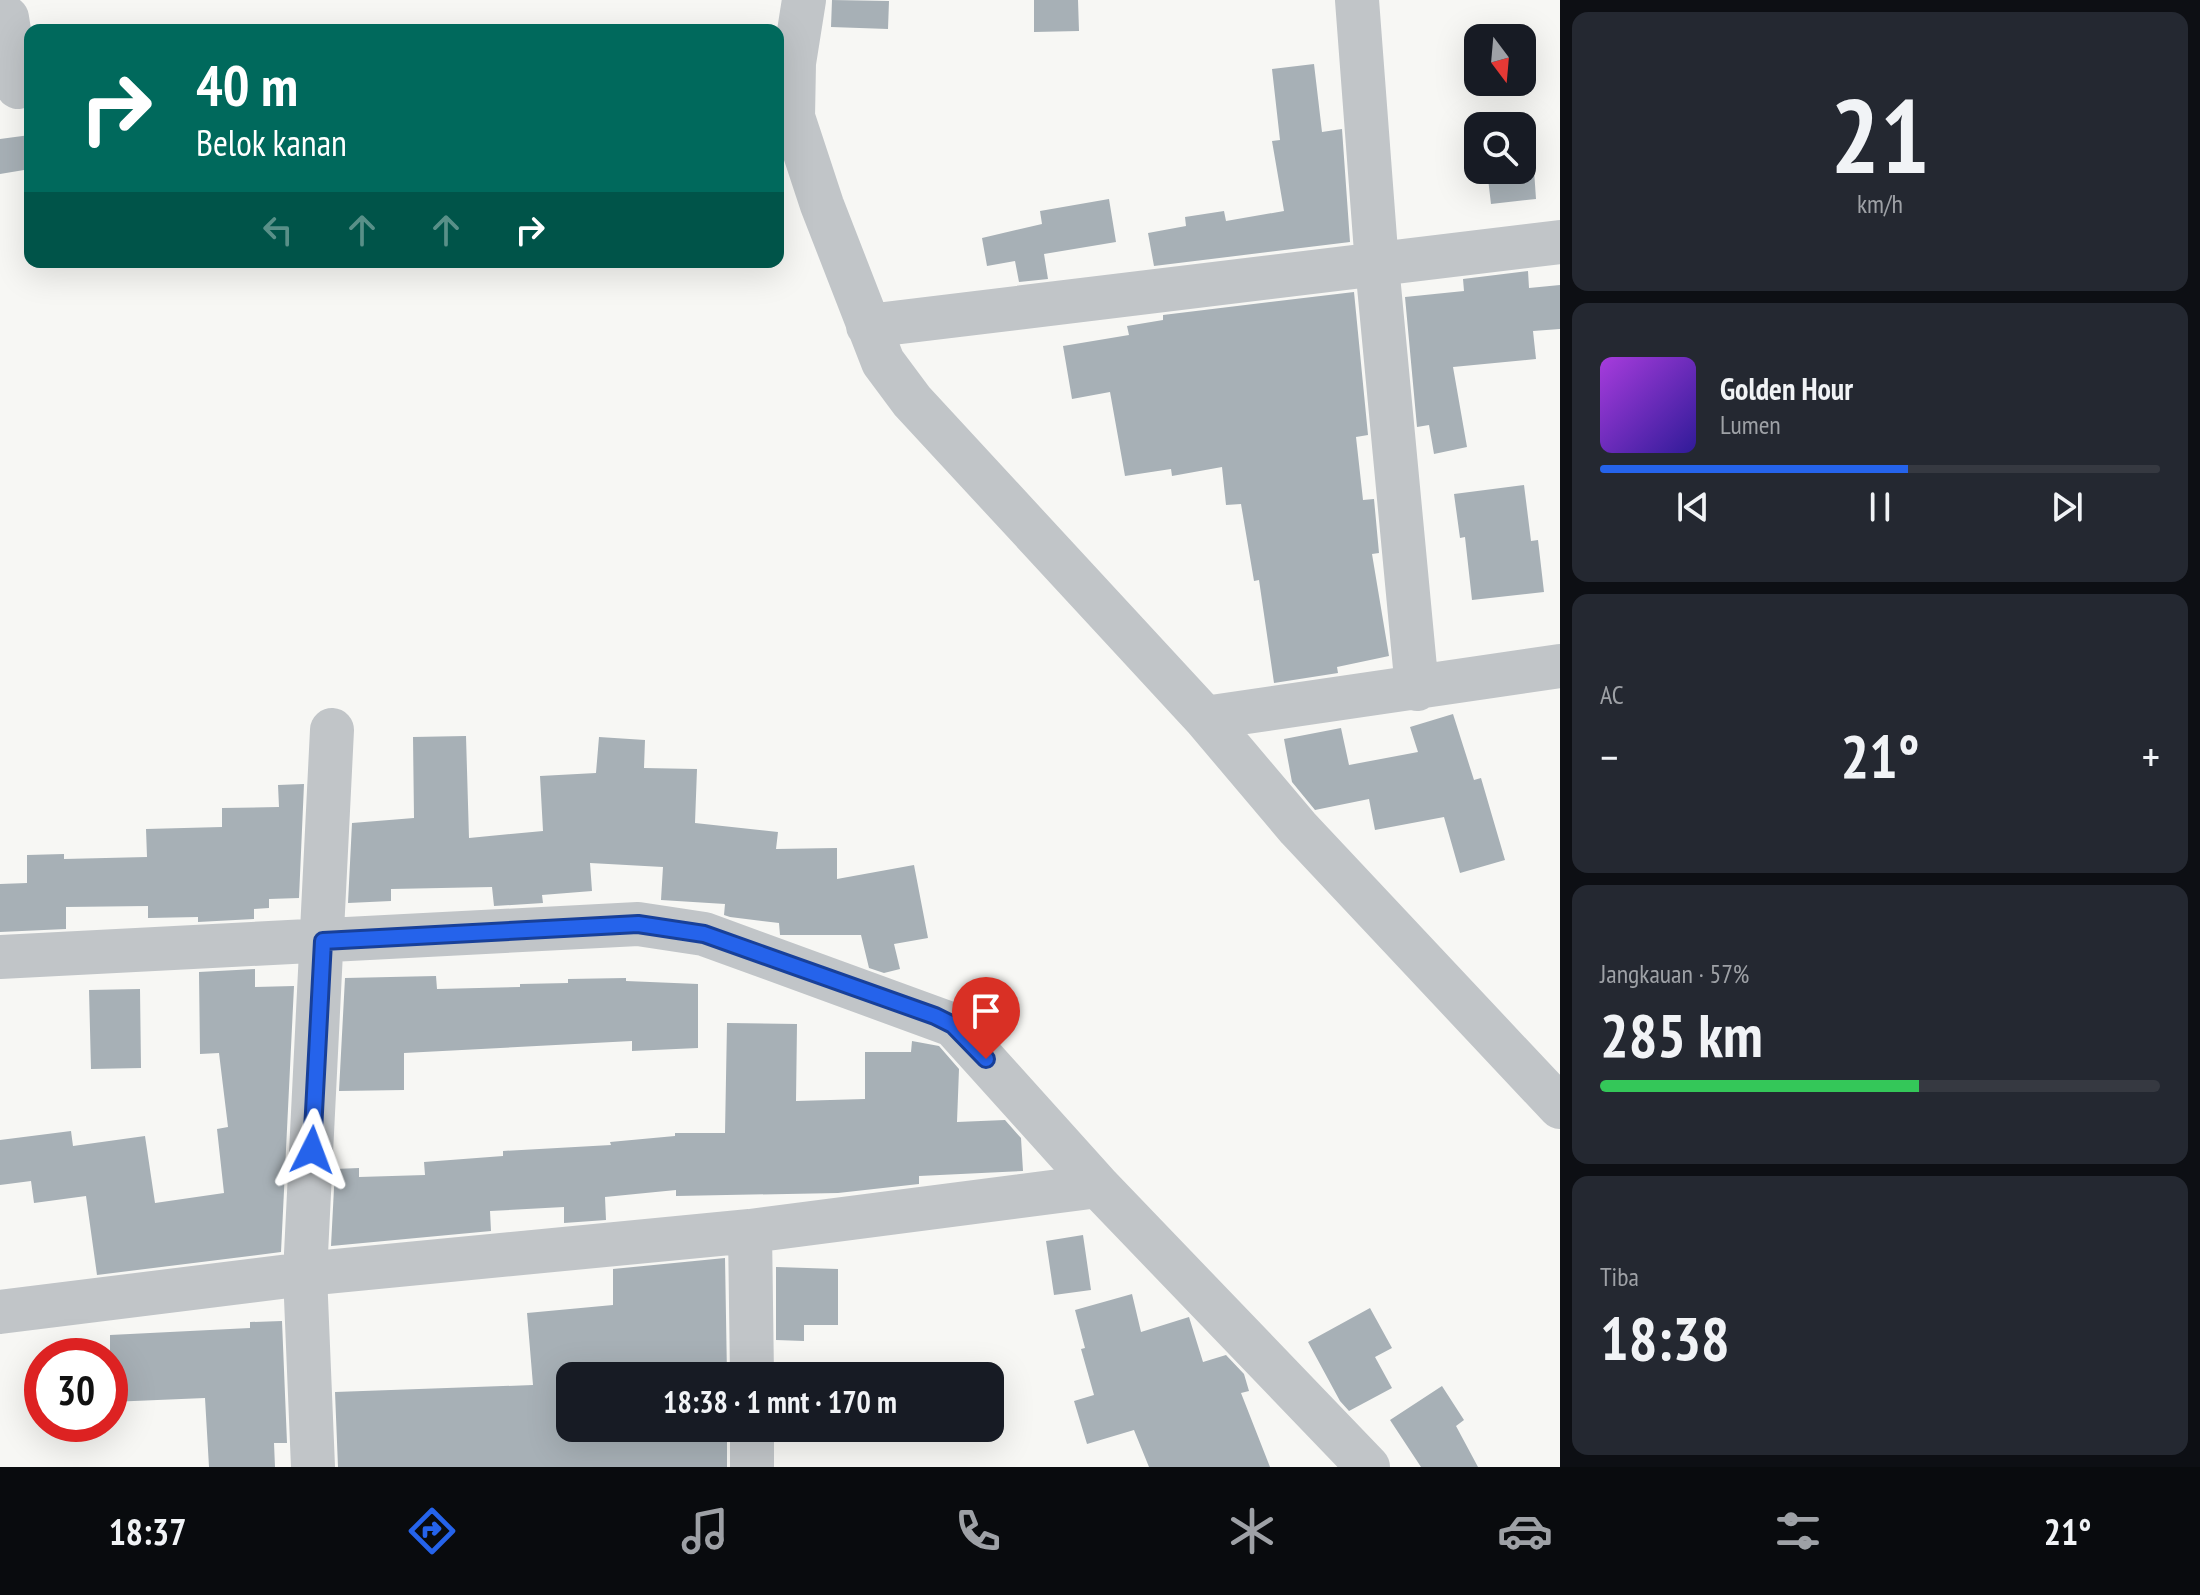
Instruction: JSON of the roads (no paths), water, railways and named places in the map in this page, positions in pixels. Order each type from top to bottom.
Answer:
[{"type":"street","points":[[804,0],[794,63],[793,117],[883,362],[912,401],[1205,718],[1298,828],[1560,1107]]},
{"type":"street","points":[[1357,0],[1377,265],[1417,689]]},
{"type":"street","points":[[0,12],[7,18],[18,87]]},
{"type":"street","points":[[868,326],[1560,242]]},
{"type":"street","points":[[1205,718],[1560,666]]},
{"type":"street","points":[[313,1467],[305,1274],[332,730]]},
{"type":"street","points":[[0,957],[638,924],[704,934],[953,1025],[1098,1186],[1368,1467]]},
{"type":"street","points":[[0,1312],[305,1274],[750,1231],[1098,1186]]},
{"type":"street","points":[[750,1231],[752,1362]]},
{"type":"street","points":[[752,1442],[752,1467]]}]
